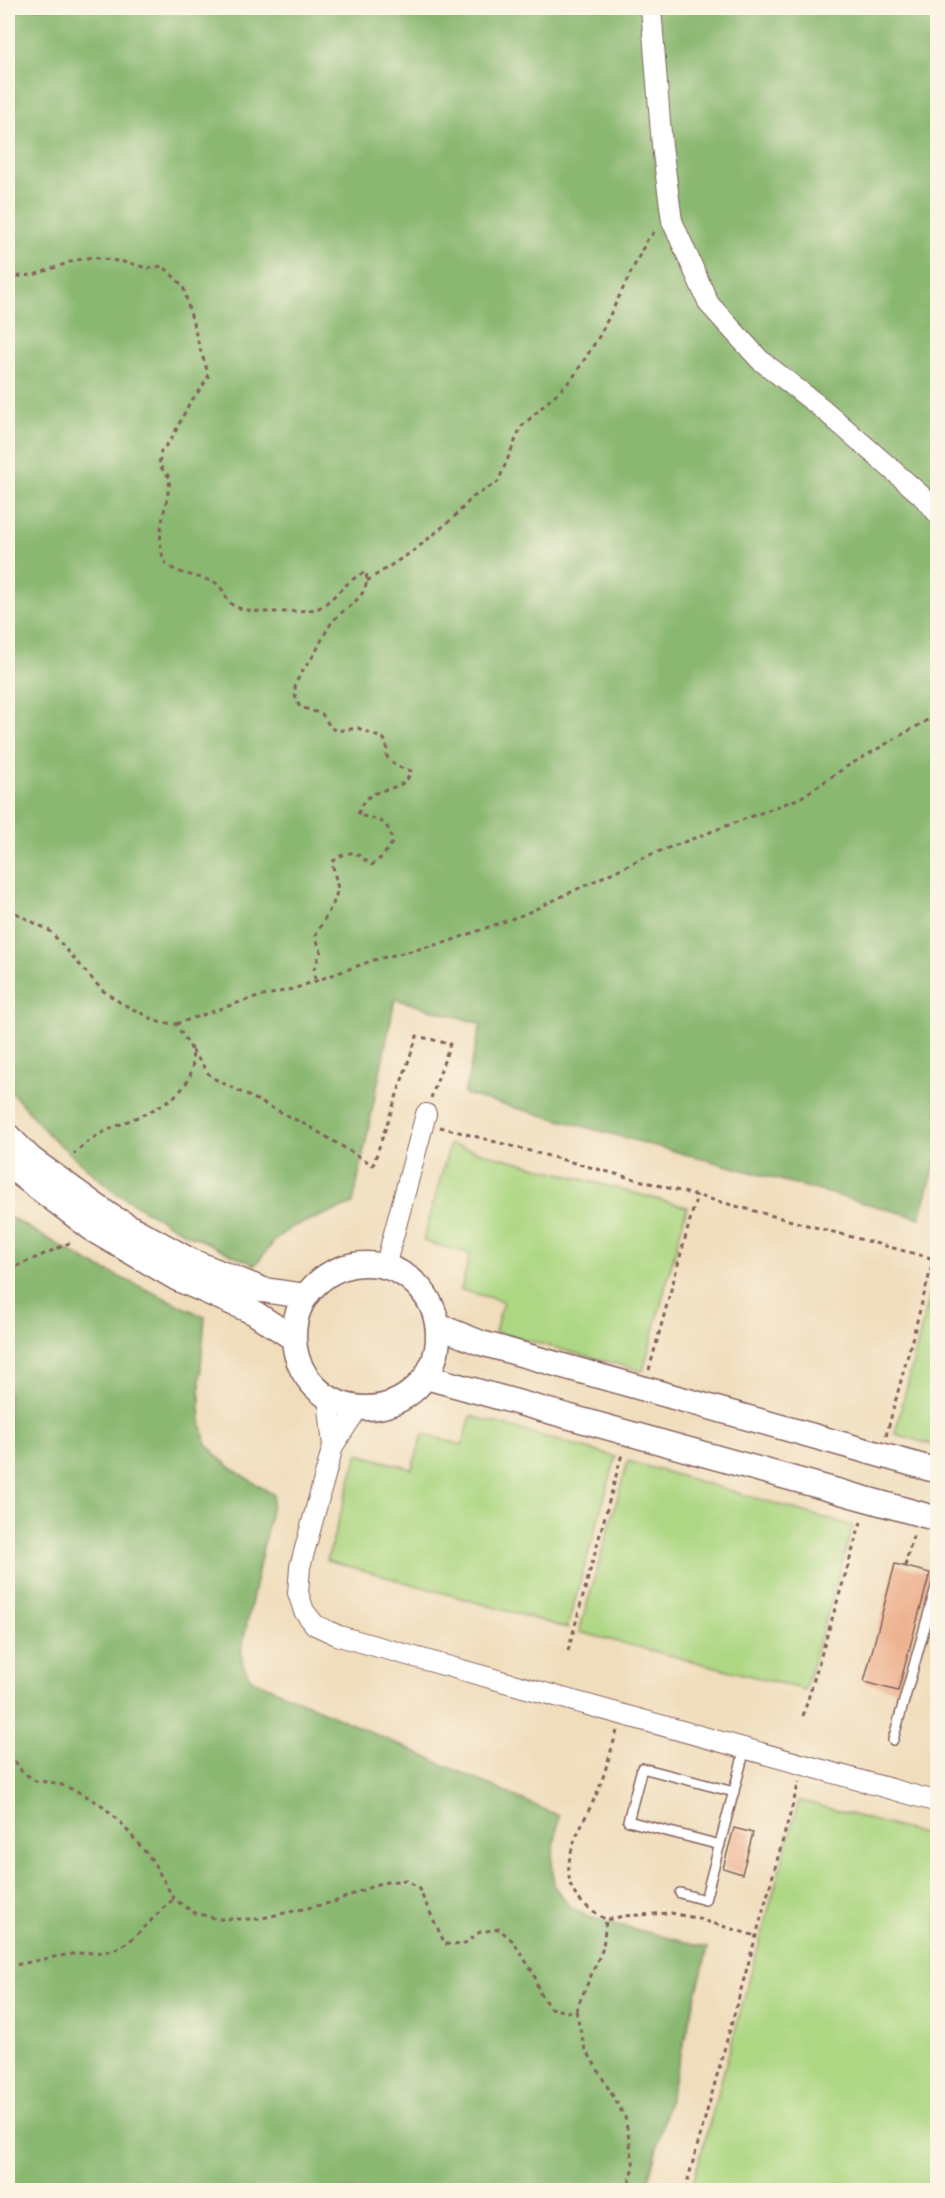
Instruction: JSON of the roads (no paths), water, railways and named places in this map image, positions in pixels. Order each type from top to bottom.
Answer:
[{"type":"street","points":[[651,8],[662,146],[672,221],[708,304],[760,360],[824,410],[921,495],[938,514]]},
{"type":"street","points":[[385,1267],[425,1118]]},
{"type":"street","points":[[8,1136],[31,1159],[110,1216],[191,1260],[263,1290],[305,1296]]},
{"type":"street","points":[[8,1165],[95,1231],[178,1279],[254,1312],[293,1338]]},
{"type":"street","points":[[369,1263],[385,1267],[394,1269],[415,1282],[430,1302],[438,1326],[435,1361],[426,1377],[413,1392],[396,1402],[377,1408],[342,1405],[328,1398],[310,1383],[297,1362],[293,1338],[296,1316],[305,1296],[322,1278],[344,1267],[369,1263]]},
{"type":"street","points":[[438,1326],[481,1343],[938,1471]]},
{"type":"street","points":[[426,1377],[938,1519]]},
{"type":"street","points":[[328,1398],[333,1446]]},
{"type":"street","points":[[358,1408],[333,1446],[300,1567],[298,1593],[304,1611],[315,1625],[339,1636],[938,1802]]},
{"type":"lane","points":[[893,1740],[938,1580]]},
{"type":"lane","points":[[680,1893],[705,1900],[745,1749]]},
{"type":"lane","points":[[720,1845],[628,1821],[642,1768],[734,1792]]}]
